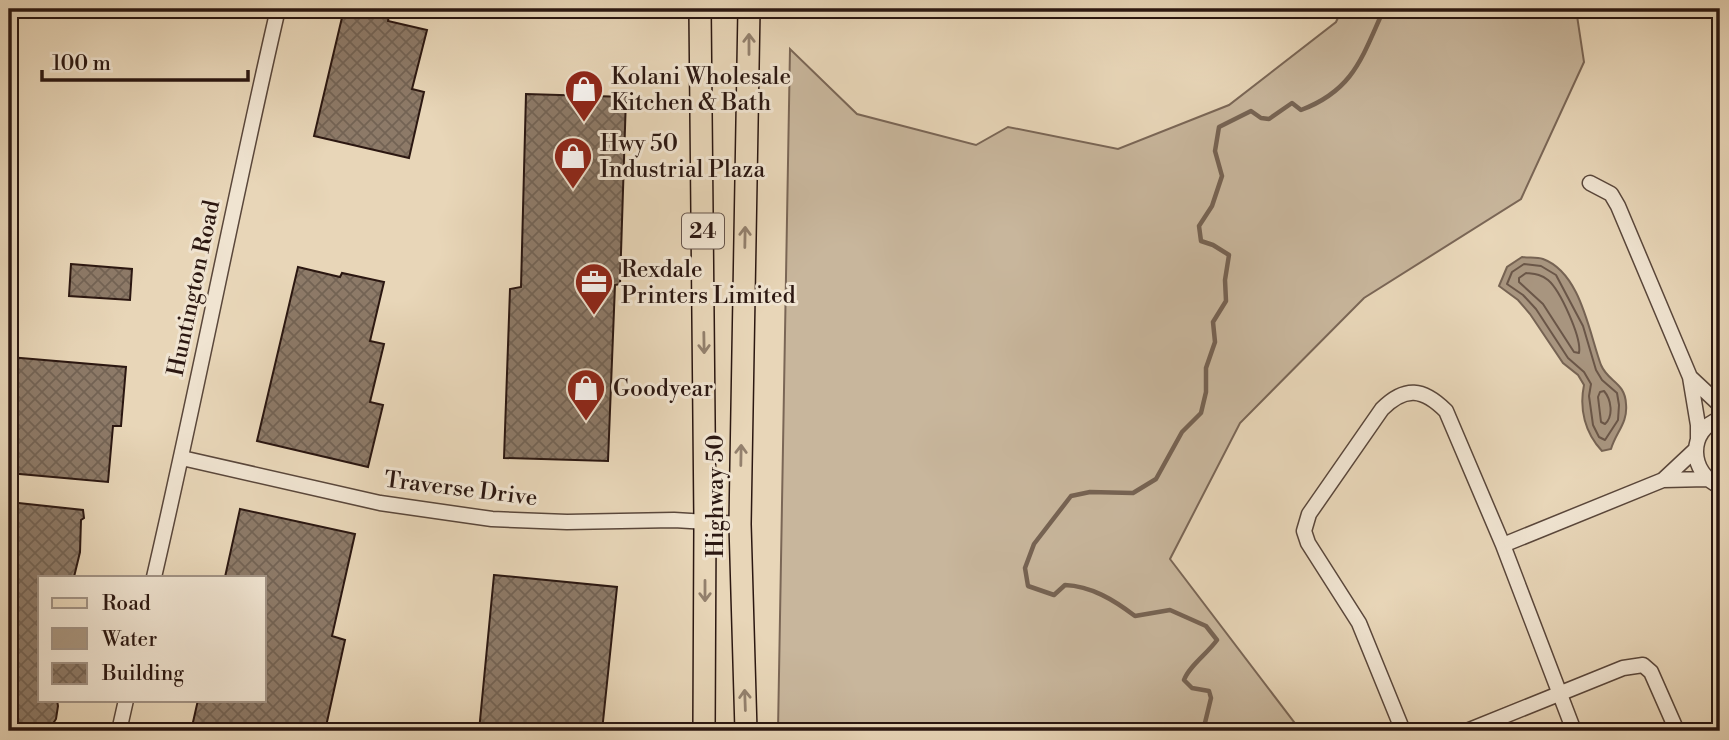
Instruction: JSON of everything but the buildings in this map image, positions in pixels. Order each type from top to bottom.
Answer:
[{"type":"main road","name":"Highway 50","points":[[700,9],[705,522],[704,731]]},
{"type":"main road","name":"Highway 50","points":[[746,731],[740,524],[749,9]]},
{"type":"street","name":"Huntington Road","points":[[154,576],[248,134],[278,9]]},
{"type":"street","points":[[1590,183],[1611,194],[1618,206],[1690,377],[1698,425],[1696,444],[1700,471],[1714,483]]},
{"type":"street","points":[[1690,377],[1720,405]]},
{"type":"street","points":[[1404,731],[1359,623],[1308,543],[1304,531],[1309,514],[1382,409],[1400,394],[1416,393],[1436,401],[1446,411],[1503,545],[1574,731]]},
{"type":"street","points":[[1663,481],[1696,444],[1704,428],[1720,419]]},
{"type":"street","name":"Traverse Drive","points":[[181,458],[380,503],[480,518],[567,522],[674,520],[740,524]]},
{"type":"street","points":[[1503,545],[1663,481],[1714,483]]},
{"type":"street","points":[[1467,731],[1559,692],[1623,668],[1643,665],[1651,672],[1677,731]]},
{"type":"street","points":[[119,731],[126,702]]},
{"type":"shaded area","points":[[1342,9],[1576,9],[1584,62],[1521,199],[1364,298],[1240,423],[1170,559],[1297,726],[1298,731],[778,731],[790,49],[857,114],[976,145],[1008,127],[1118,149],[1229,105],[1336,22]]},
{"type":"water","points":[[1522,257],[1543,259],[1556,266],[1566,277],[1582,305],[1604,371],[1623,391],[1625,417],[1611,449],[1602,451],[1591,436],[1583,412],[1584,385],[1578,375],[1563,363],[1518,300],[1499,286],[1507,267]]},
{"type":"waterway","points":[[1203,731],[1211,698],[1209,691],[1192,688],[1184,680],[1217,640],[1206,626],[1170,610],[1135,616],[1102,595],[1075,586],[1065,585],[1054,595],[1028,586],[1025,568],[1034,544],[1071,496],[1090,492],[1133,493],[1156,479],[1182,432],[1201,413],[1206,392],[1206,368],[1215,342],[1213,322],[1226,301],[1225,280],[1229,255],[1201,241],[1199,226],[1212,206],[1222,176],[1215,151],[1219,127],[1251,111],[1261,118],[1269,119],[1292,103],[1301,110],[1333,93],[1345,82],[1362,57],[1384,9]]},
{"type":"place","name":"Kolani Wholesale Kitchen & Bath","points":[[584,123]]},
{"type":"place","name":"Hwy 50 Industrial Plaza","points":[[573,190]]},
{"type":"place","name":"Rexdale Printers Limited","points":[[594,316]]},
{"type":"place","name":"Goodyear","points":[[586,422]]}]
